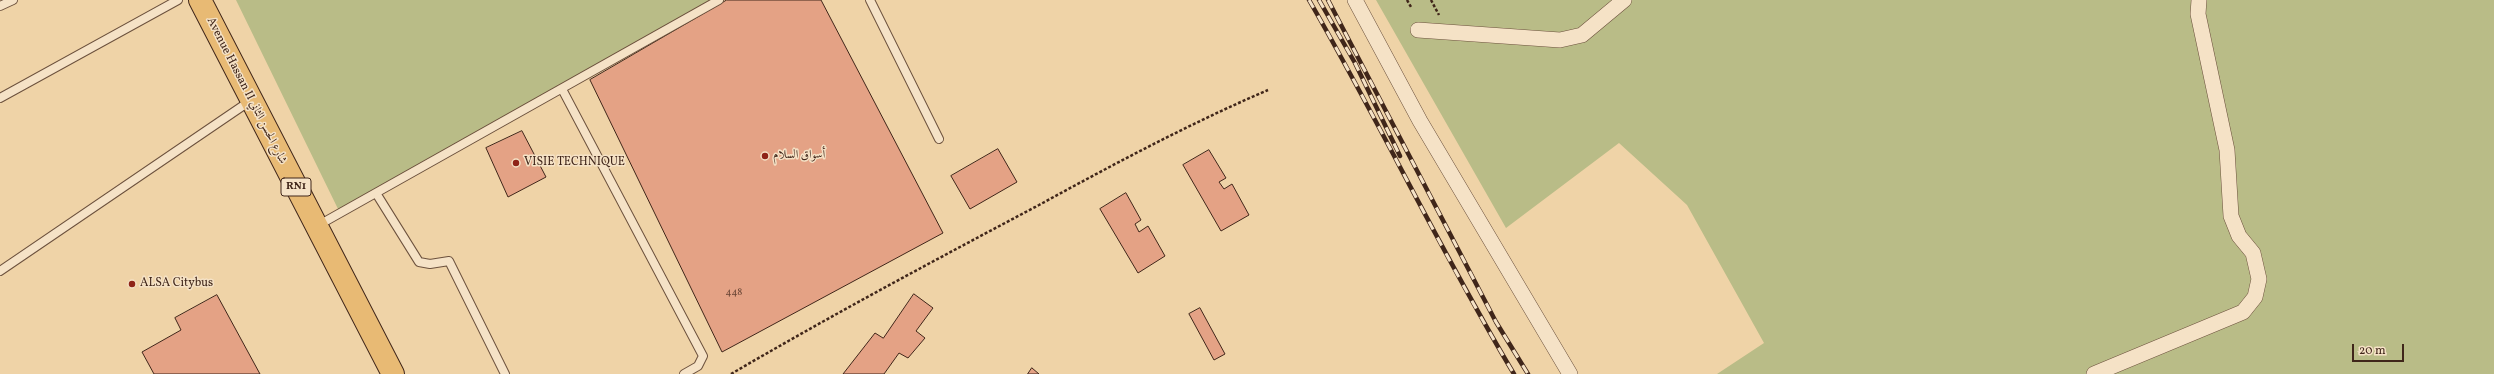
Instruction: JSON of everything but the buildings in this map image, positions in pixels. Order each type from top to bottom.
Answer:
[{"type":"main road","name":"Avenue Hassan II شارع الحسن الثاني","points":[[200,0],[250,101],[393,374]]},
{"type":"street","points":[[1354,0],[1420,121],[1570,374]]},
{"type":"street","points":[[1418,30],[1560,40],[1582,35],[1624,0]]},
{"type":"street","points":[[2094,374],[2243,312],[2256,297],[2259,279],[2253,253],[2239,236],[2231,216],[2227,150],[2198,14],[2198,0]]},
{"type":"lane","points":[[0,6],[13,0]]},
{"type":"lane","points":[[0,98],[178,0]]},
{"type":"lane","points":[[316,226],[719,0]]},
{"type":"lane","points":[[870,0],[939,139]]},
{"type":"lane","points":[[562,89],[703,356],[698,366],[684,374]]},
{"type":"lane","points":[[0,271],[250,101]]},
{"type":"lane","points":[[376,193],[419,262],[430,264],[449,261],[505,374]]},
{"type":"path","points":[[1407,0],[1411,7]]},
{"type":"path","points":[[731,374],[861,299],[1212,114],[1268,90]]},
{"type":"green space","points":[[236,0],[714,0],[339,211]]},
{"type":"green space","points":[[1376,0],[2494,0],[2494,374],[1717,374],[1764,343],[1687,205],[1619,143],[1506,228]]},
{"type":"railway","points":[[1309,0],[1361,93],[1461,281],[1514,374]]},
{"type":"railway","points":[[1319,0],[1355,63],[1400,156]]},
{"type":"railway","points":[[1328,0],[1496,322],[1528,374]]},
{"type":"place","name":"أسواق السلام","points":[[765,156]]},
{"type":"place","name":"VISIE TECHNIQUE","points":[[516,163]]},
{"type":"place","name":"ALSA Citybus","points":[[132,284]]}]
